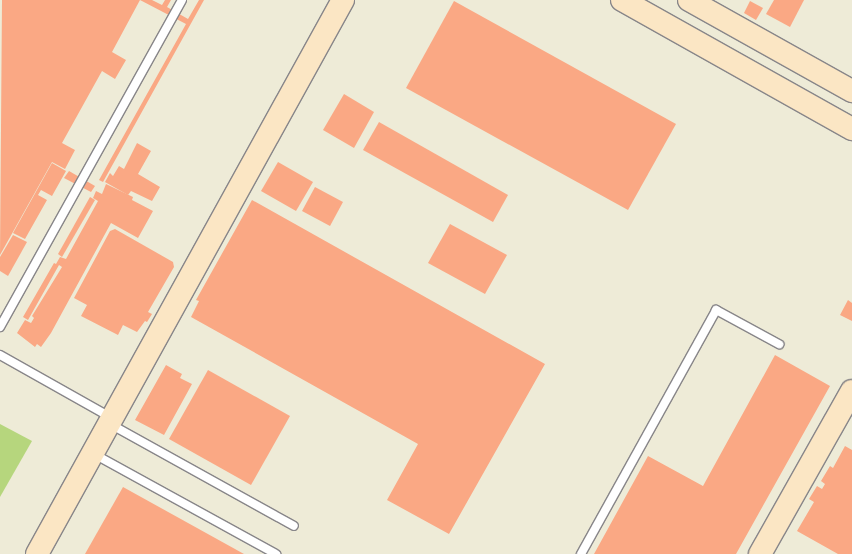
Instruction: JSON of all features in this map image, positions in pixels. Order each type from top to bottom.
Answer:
[{"type":"street","points":[[37,554],[342,0]]},
{"type":"street","points":[[689,0],[852,91]]},
{"type":"street","points":[[636,3],[852,129]]},
{"type":"street","points":[[760,554],[852,391]]},
{"type":"lane","points":[[0,327],[182,0]]},
{"type":"lane","points":[[581,554],[716,310],[779,344]]},
{"type":"lane","points":[[0,355],[111,421],[294,526]]},
{"type":"lane","points":[[93,453],[276,554]]},
{"type":"green space","points":[[0,424],[32,441],[0,497]]},
{"type":"building","points":[[2,0],[140,0],[112,52],[126,60],[115,79],[102,71],[62,143],[75,150],[65,169],[52,162],[0,255]]},
{"type":"building","points":[[140,0],[152,0],[162,5],[165,0],[171,0],[167,7],[188,19],[199,0],[204,0],[103,182],[99,180],[186,24]]},
{"type":"building","points":[[774,0],[804,0],[790,27],[766,14]]},
{"type":"building","points":[[454,1],[676,124],[628,210],[406,88]]},
{"type":"building","points":[[750,1],[763,8],[756,20],[744,13]]},
{"type":"building","points":[[344,94],[374,112],[354,148],[323,130]]},
{"type":"building","points":[[379,122],[508,195],[493,222],[363,150]]},
{"type":"building","points":[[137,143],[151,151],[138,174],[160,187],[152,201],[131,191],[128,195],[105,182],[110,173],[113,176],[119,166],[124,169]]},
{"type":"building","points":[[278,162],[313,182],[296,211],[261,191]]},
{"type":"building","points":[[52,163],[66,171],[52,196],[41,190],[38,195],[47,200],[25,239],[13,233]]},
{"type":"building","points":[[69,171],[95,186],[91,192],[64,178]]},
{"type":"building","points":[[106,184],[133,197],[132,200],[153,211],[138,238],[111,223],[51,333],[41,347],[37,344],[35,347],[17,333],[25,320],[31,323],[34,318],[32,316],[62,267],[59,265],[28,320],[23,317],[54,263],[56,264],[60,257],[66,259],[98,201],[93,198],[96,191],[102,194]]},
{"type":"building","points":[[315,187],[343,202],[330,226],[302,211]]},
{"type":"building","points":[[90,197],[95,200],[62,257],[58,254]]},
{"type":"building","points":[[252,200],[545,364],[449,534],[387,500],[418,444],[191,317],[199,301],[196,300]]},
{"type":"building","points":[[450,224],[507,255],[485,294],[428,263]]},
{"type":"building","points":[[115,229],[173,262],[174,267],[148,312],[152,314],[147,322],[145,321],[137,332],[123,325],[118,335],[81,316],[87,305],[74,298],[110,231]]},
{"type":"building","points":[[13,235],[27,242],[8,276],[0,271],[0,257]]},
{"type":"building","points":[[848,300],[852,303],[852,321],[840,315]]},
{"type":"building","points":[[775,355],[830,386],[736,554],[594,554],[648,456],[703,486]]},
{"type":"building","points":[[166,365],[182,374],[180,378],[192,384],[164,435],[135,420]]},
{"type":"building","points":[[208,370],[290,416],[251,485],[169,439]]},
{"type":"building","points":[[845,446],[852,450],[852,554],[838,554],[797,531],[814,502],[809,499],[817,486],[822,489],[825,484],[821,481],[830,466],[833,468]]},
{"type":"building","points":[[123,487],[244,554],[85,554]]}]
